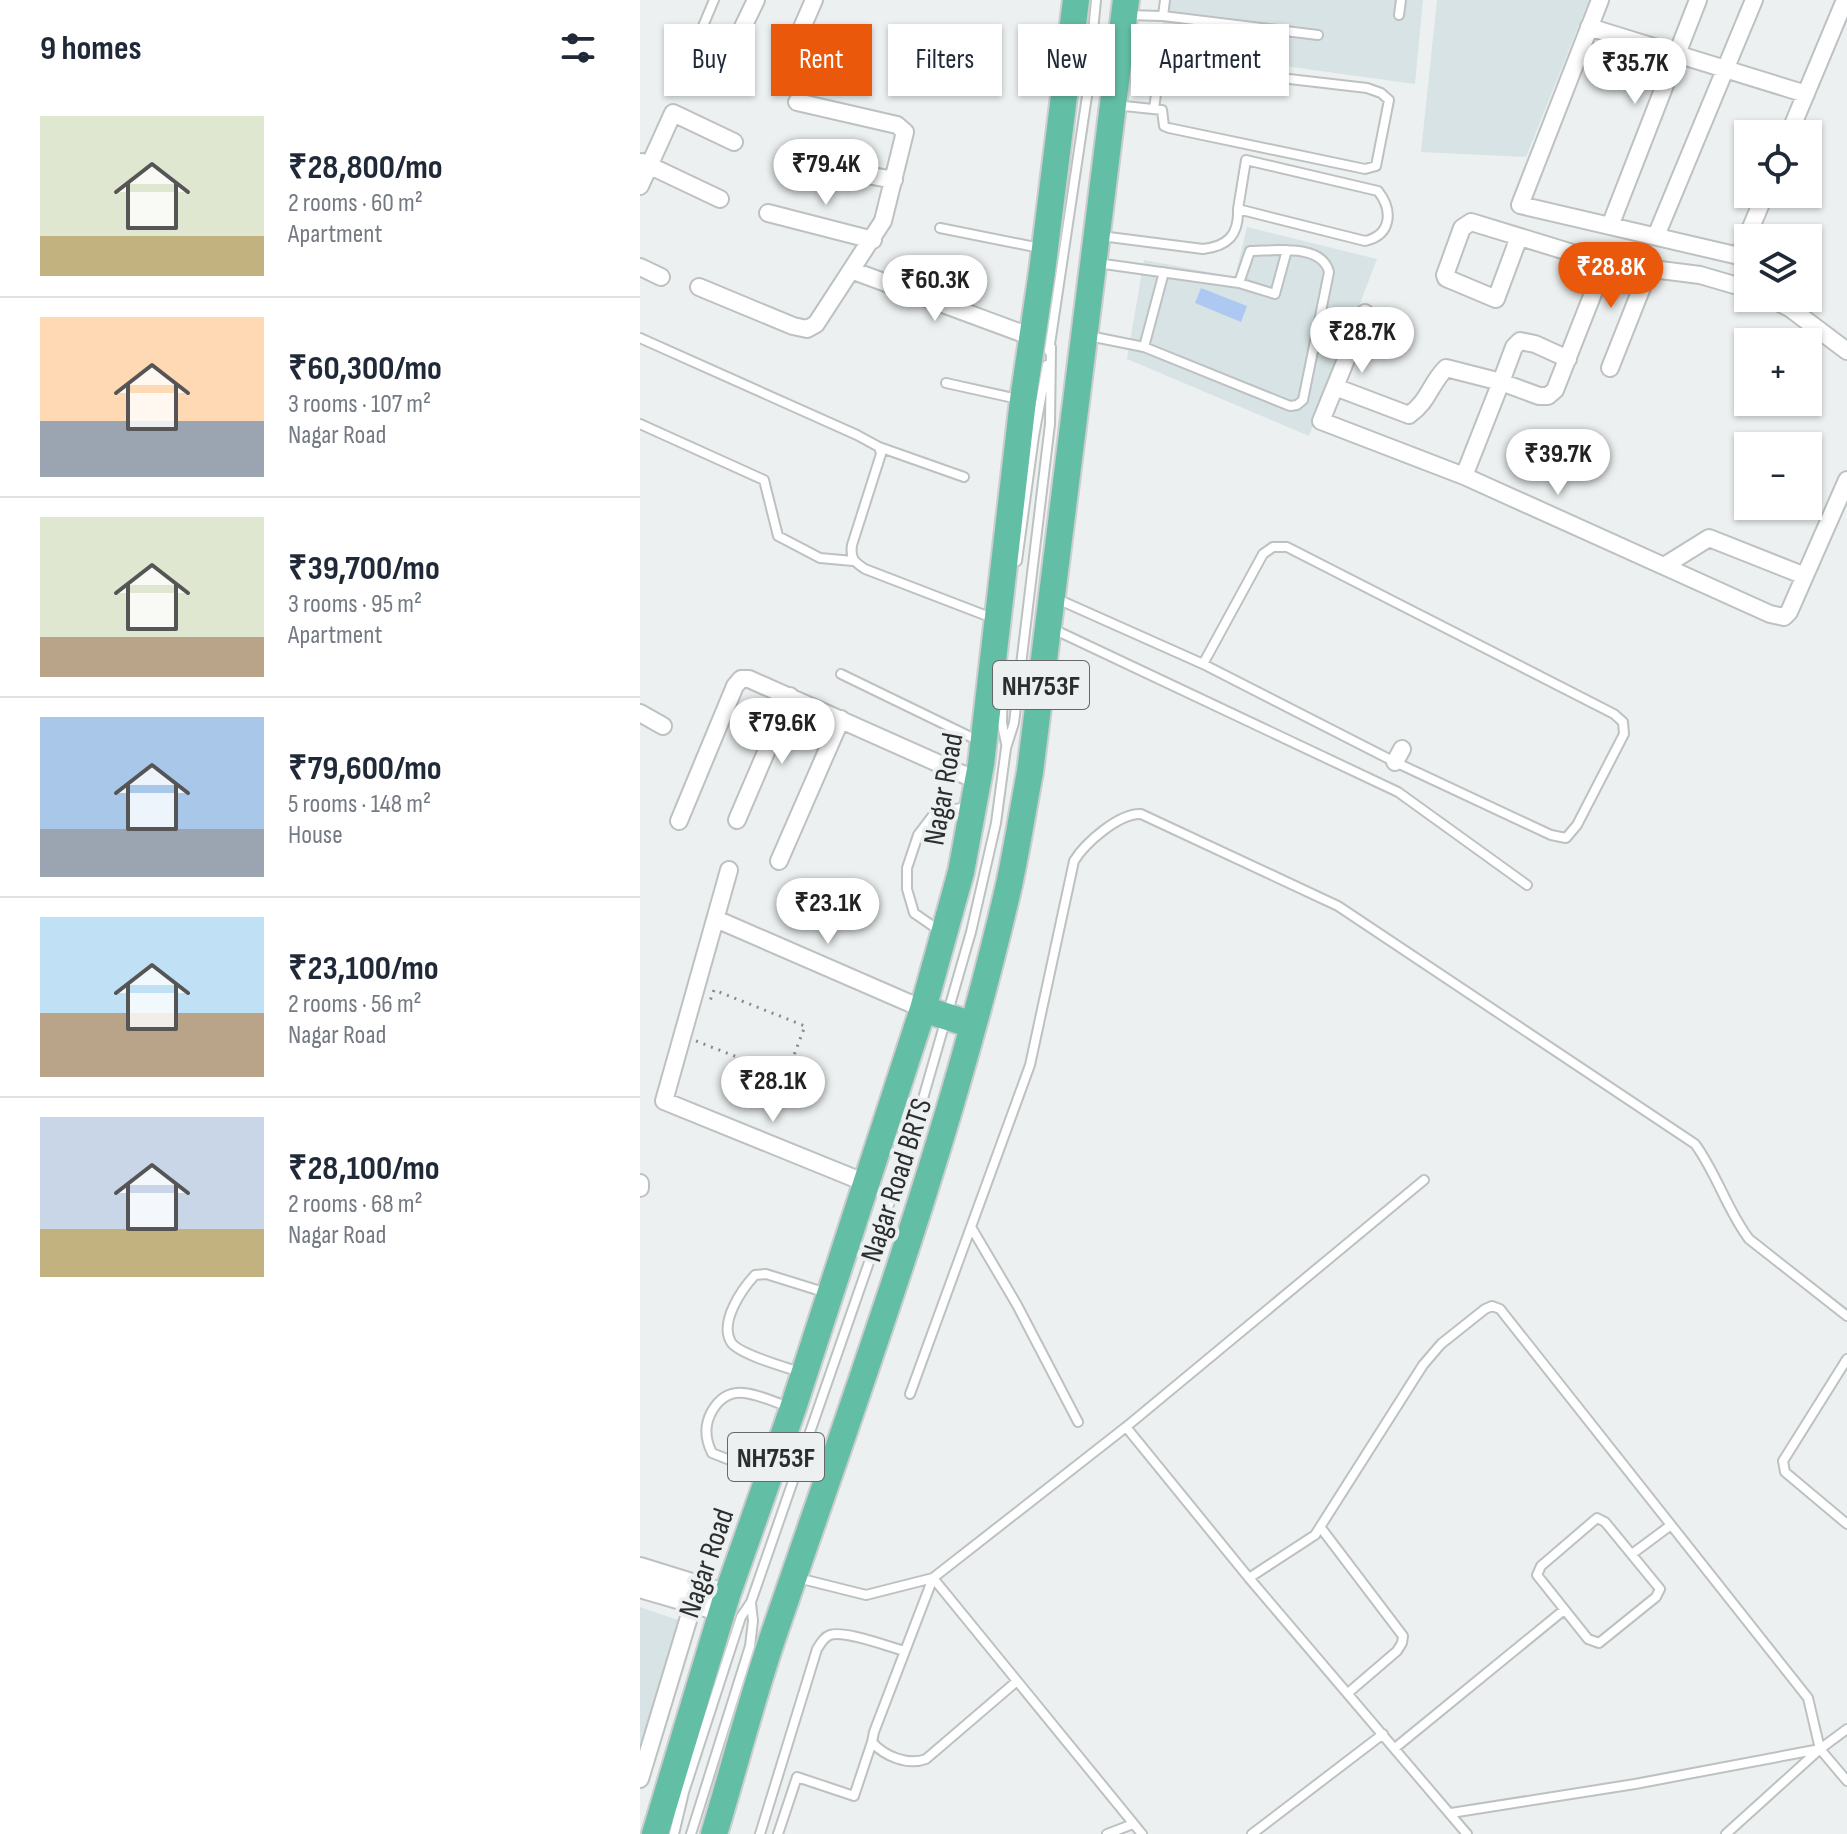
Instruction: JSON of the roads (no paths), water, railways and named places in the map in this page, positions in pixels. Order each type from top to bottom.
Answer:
[{"type":"highway","name":"Nagar Road","points":[[655,1834],[733,1603],[769,1475],[866,1183],[935,1013],[944,933],[961,872],[975,793],[995,746],[999,620],[1023,400],[1041,342],[1045,249],[1076,0]]},
{"type":"highway","name":"NH753F","points":[[714,1834],[776,1627],[877,1339],[934,1160],[973,1025],[1012,869],[1030,772],[1126,7]]},
{"type":"highway","points":[[935,1013],[973,1025]]},
{"type":"street","points":[[744,24],[756,0]]},
{"type":"street","points":[[804,24],[814,0]]},
{"type":"street","points":[[1600,0],[1520,205],[1739,256],[1759,208]]},
{"type":"street","points":[[1610,226],[1698,0]]},
{"type":"street","points":[[1656,236],[1754,0]]},
{"type":"street","points":[[1795,120],[1845,0]]},
{"type":"street","points":[[1589,27],[1806,94]]},
{"type":"street","points":[[699,287],[807,329],[816,324],[873,240],[883,221],[905,132],[897,125],[797,102]]},
{"type":"street","points":[[640,186],[645,163],[673,113],[734,142]]},
{"type":"street","points":[[792,161],[894,180]]},
{"type":"street","points":[[645,163],[720,199]]},
{"type":"street","points":[[768,213],[873,240]]},
{"type":"street","points":[[1519,237],[1496,299],[1446,278],[1466,223],[1471,222],[1605,263],[1700,275],[1734,285]]},
{"type":"street","points":[[1335,387],[1409,415],[1423,405],[1446,368],[1548,396],[1555,390],[1605,263]]},
{"type":"street","points":[[640,267],[661,277]]},
{"type":"street","points":[[1610,368],[1650,267]]},
{"type":"street","points":[[851,270],[1041,342]]},
{"type":"street","points":[[1795,312],[1847,351]]},
{"type":"street","points":[[1365,313],[1321,421],[1464,476],[1777,616],[1784,617],[1789,612],[1847,480]]},
{"type":"street","points":[[1464,476],[1514,347],[1520,341],[1535,344],[1568,359]]},
{"type":"street","points":[[1664,566],[1709,538],[1805,576]]},
{"type":"street","points":[[679,821],[735,686],[741,679],[749,679],[841,719],[975,793]]},
{"type":"street","points":[[737,820],[790,696]]},
{"type":"street","points":[[640,713],[663,726]]},
{"type":"street","points":[[779,861],[841,719]]},
{"type":"street","points":[[729,870],[664,1101],[866,1183]]},
{"type":"street","points":[[716,919],[935,1013]]},
{"type":"street","points":[[640,1568],[696,1594]]},
{"type":"street","points":[[640,1587],[696,1594],[733,1603]]},
{"type":"street","points":[[640,1779],[696,1594]]},
{"type":"lane","points":[[704,24],[714,0]]},
{"type":"lane","points":[[1015,578],[1036,424],[1041,342],[1087,96],[1096,0]]},
{"type":"lane","points":[[1163,16],[1165,0]]},
{"type":"lane","points":[[1399,15],[1401,0]]},
{"type":"lane","points":[[1126,7],[1163,16],[1318,35]]},
{"type":"lane","points":[[1120,60],[1131,61]]},
{"type":"lane","points":[[1114,105],[1162,110],[1164,126],[1169,128],[1365,169],[1376,166],[1389,100],[1367,88],[1289,79]]},
{"type":"lane","points":[[1154,109],[1156,96]]},
{"type":"lane","points":[[1097,236],[1203,249],[1226,244],[1234,234],[1238,209],[1246,160],[1378,191],[1386,201],[1389,219],[1383,232],[1375,239],[1365,241],[1238,209]]},
{"type":"lane","points":[[940,228],[1045,249]]},
{"type":"lane","points":[[1094,262],[1239,283],[1275,294],[1287,250]]},
{"type":"lane","points":[[1085,335],[1144,347],[1290,406],[1297,405],[1303,400],[1329,272],[1327,263],[1321,256],[1287,250],[1250,251],[1239,283]]},
{"type":"lane","points":[[1144,347],[1164,272]]},
{"type":"lane","points":[[640,338],[879,447],[964,477]]},
{"type":"lane","points":[[995,746],[1014,723],[1050,424],[1041,342]]},
{"type":"lane","points":[[946,383],[1023,400]]},
{"type":"lane","points":[[640,424],[764,480],[778,536],[820,558],[853,561],[865,569],[999,620]]},
{"type":"lane","points":[[853,561],[850,553],[881,454],[879,447]]},
{"type":"lane","points":[[1053,597],[1398,755],[1551,835],[1566,838],[1577,825],[1624,734],[1623,722],[1614,714],[1287,547],[1273,547],[1263,554],[1203,664]]},
{"type":"lane","points":[[1049,627],[1398,792],[1527,885]]},
{"type":"lane","points":[[841,674],[995,746]]},
{"type":"lane","points":[[995,746],[1002,723],[1003,677]]},
{"type":"lane","name":"Nagar Road BRTS","points":[[733,1603],[909,1147],[935,1013],[971,932],[996,823],[995,746]]},
{"type":"lane","points":[[944,933],[914,913],[907,889],[907,868],[918,835],[934,814],[975,793]]},
{"type":"lane","points":[[910,1394],[1030,1065],[1074,861],[1087,843],[1131,814],[1141,814],[1338,906],[1695,1144],[1708,1161],[1737,1223],[1749,1239],[1847,1316]]},
{"type":"lane","points":[[794,1577],[866,1595],[933,1578],[1126,1427],[1424,1180]]},
{"type":"lane","points":[[971,1227],[1017,1305],[1078,1422]]},
{"type":"lane","points":[[804,1374],[739,1349],[731,1341],[729,1327],[734,1303],[755,1275],[766,1274],[831,1294]]},
{"type":"lane","points":[[1249,1578],[1306,1542],[1321,1528],[1423,1365],[1441,1344],[1492,1306],[1500,1309],[1798,1682],[1813,1712],[1820,1749],[1847,1781]]},
{"type":"lane","points":[[1847,1359],[1783,1461],[1785,1472],[1847,1524]]},
{"type":"lane","points":[[769,1475],[712,1453],[706,1440],[708,1418],[719,1399],[730,1392],[744,1393],[793,1408]]},
{"type":"lane","points":[[1126,1427],[1249,1578],[1467,1834]]},
{"type":"lane","points":[[1602,1519],[1632,1554],[1657,1585],[1659,1593],[1604,1641],[1588,1639],[1539,1581],[1537,1571],[1594,1520],[1602,1519]]},
{"type":"lane","points":[[1632,1554],[1671,1525]]},
{"type":"lane","points":[[1321,1528],[1403,1636],[1397,1651],[1348,1693]]},
{"type":"lane","points":[[778,1834],[797,1777],[854,1796],[933,1578]]},
{"type":"lane","points":[[933,1578],[1142,1834]]},
{"type":"lane","name":"Nagar Road BRTS","points":[[674,1834],[684,1792],[741,1617],[733,1603]]},
{"type":"lane","name":"Nagar Road BRTS","points":[[691,1834],[750,1646],[753,1621],[733,1603]]},
{"type":"lane","points":[[1395,1748],[1564,1610]]},
{"type":"lane","points":[[760,1834],[817,1649],[824,1639],[832,1634],[843,1635],[905,1651]]},
{"type":"lane","points":[[872,1742],[877,1748],[906,1762],[926,1759],[1017,1681]]},
{"type":"lane","points":[[1726,1834],[1820,1749],[1847,1729]]},
{"type":"lane","points":[[1252,1834],[1383,1734]]},
{"type":"lane","points":[[1451,1813],[1635,1784],[1820,1749]]},
{"type":"lane","points":[[1107,1834],[1133,1824]]},
{"type":"water","points":[[1201,288],[1247,306],[1241,322],[1195,303]]}]
